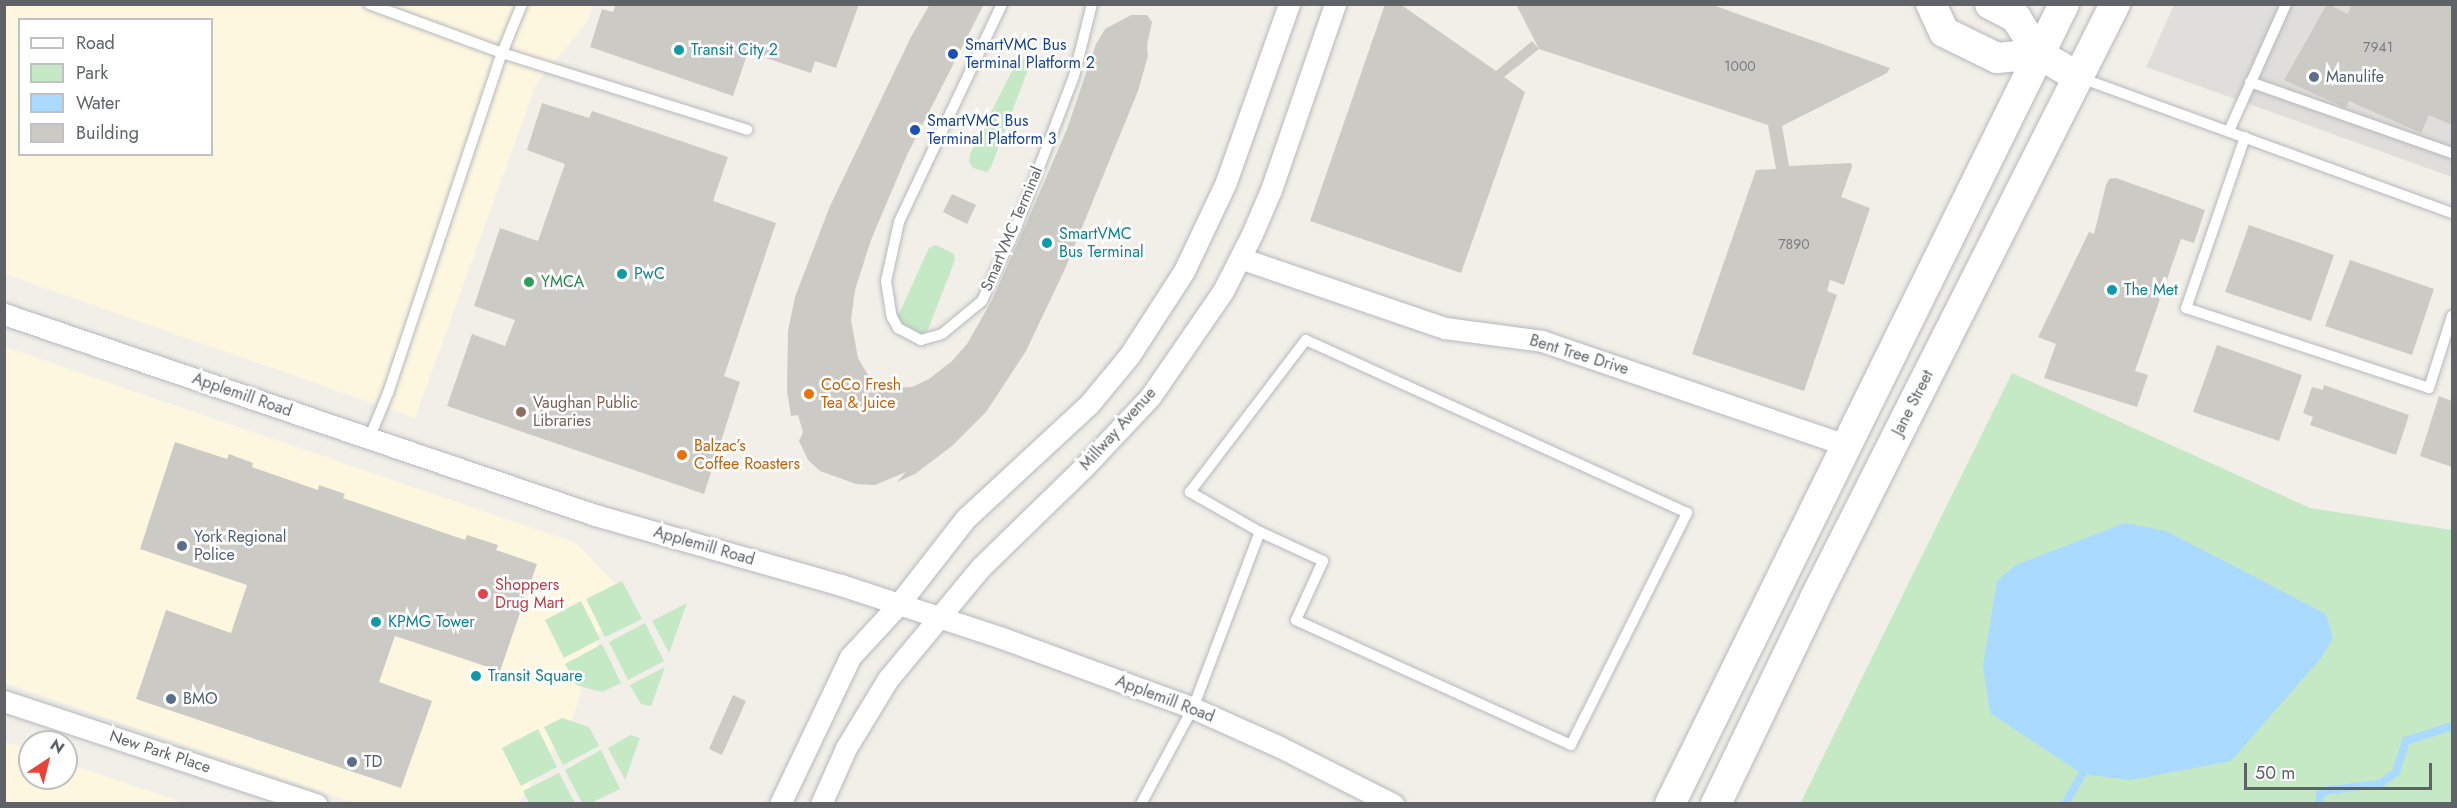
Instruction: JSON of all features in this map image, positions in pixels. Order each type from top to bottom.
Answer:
[{"type":"main road","points":[[1931,4],[1944,32],[1997,58],[2039,54]]},
{"type":"main road","points":[[1990,4],[2016,18],[2039,54],[2078,77]]},
{"type":"main road","points":[[1670,804],[2064,4]]},
{"type":"main road","name":"Jane Street","points":[[1716,804],[1815,598],[2115,4]]},
{"type":"street","points":[[780,804],[850,657],[898,605],[966,518],[1090,403],[1128,356],[1178,281],[1226,182],[1289,4]]},
{"type":"street","name":"Millway Avenue","points":[[821,804],[846,748],[888,679],[981,567],[1084,467],[1150,397],[1223,291],[1271,190],[1335,4]]},
{"type":"street","name":"Bent Tree Drive","points":[[1240,258],[1445,328],[1542,341],[1846,444]]},
{"type":"street","name":"Applemill Road","points":[[4,314],[595,515],[841,585],[937,619],[1002,638],[1193,708],[1280,747],[1393,804]]},
{"type":"street","name":"New Park Place","points":[[4,701],[316,804]]},
{"type":"lane","points":[[369,4],[502,53],[747,130]]},
{"type":"lane","points":[[369,439],[388,393],[502,53],[522,4]]},
{"type":"lane","name":"SmartVMC Terminal","points":[[1002,4],[899,222],[886,281],[892,317],[898,328],[921,339],[942,334],[982,301],[1016,228],[1074,76],[1092,4]]},
{"type":"lane","points":[[2229,131],[2286,4]]},
{"type":"lane","points":[[2078,77],[2452,213]]},
{"type":"lane","points":[[2250,82],[2452,153]]},
{"type":"lane","points":[[2245,137],[2186,308],[2429,388],[2452,316]]},
{"type":"lane","points":[[1306,340],[1686,513],[1571,745],[1296,620],[1323,561],[1260,532],[1190,492],[1306,340]]},
{"type":"lane","points":[[1141,804],[1193,708],[1260,532]]},
{"type":"shaded area","points":[[5,5],[593,5],[586,24],[537,82],[415,418],[5,274]]},
{"type":"shaded area","points":[[2174,5],[2452,5],[2452,177],[2146,67]]},
{"type":"shaded area","name":"KPMG Tower","points":[[5,347],[576,543],[615,584],[574,715],[519,803],[355,803],[5,683]]},
{"type":"shaded area","points":[[4,742],[18,746],[18,790],[78,790],[78,767],[185,803],[5,803]]},
{"type":"green space","points":[[1018,59],[1026,60],[1029,67],[991,167],[987,172],[973,168],[969,162],[970,154]]},
{"type":"green space","points":[[936,245],[954,254],[955,260],[927,332],[921,334],[901,324],[898,316],[929,248]]},
{"type":"green space","points":[[2012,373],[2310,508],[2452,530],[2452,803],[1800,804]]},
{"type":"green space","points":[[622,581],[642,619],[605,637],[586,599]]},
{"type":"green space","points":[[581,601],[600,639],[564,658],[545,620]]},
{"type":"green space","points":[[687,603],[669,653],[652,621]]},
{"type":"green space","points":[[645,623],[664,661],[628,680],[609,642]]},
{"type":"green space","points":[[602,644],[621,683],[602,692],[576,685],[565,664]]},
{"type":"green space","points":[[665,667],[651,706],[641,704],[630,685]]},
{"type":"green space","points":[[562,718],[589,727],[599,746],[563,765],[544,727]]},
{"type":"green space","points":[[538,729],[557,767],[521,786],[502,748]]},
{"type":"green space","points":[[630,735],[640,738],[625,780],[608,748]]},
{"type":"green space","points":[[601,750],[620,789],[591,803],[582,803],[565,770]]},
{"type":"green space","points":[[559,773],[575,803],[529,803],[523,791]]},
{"type":"water","points":[[2125,523],[2166,531],[2326,614],[2333,638],[2321,658],[2231,761],[2131,780],[2082,774],[1990,713],[1983,666],[1997,581],[2016,565]]},
{"type":"building","name":"Transit City 2","points":[[616,4],[859,4],[836,68],[815,61],[811,73],[748,52],[733,96],[590,47],[602,9],[613,12]]},
{"type":"building","name":"SmartVMC Bus Terminal","points":[[930,4],[984,4],[907,155],[871,240],[855,290],[851,320],[858,358],[868,375],[888,388],[912,387],[929,379],[952,361],[967,344],[992,300],[1027,222],[1067,129],[1096,44],[1105,29],[1131,15],[1147,15],[1152,22],[1147,45],[1148,56],[1138,91],[1065,269],[1026,351],[986,412],[952,446],[915,474],[897,482],[906,472],[875,485],[856,484],[820,471],[808,460],[799,441],[803,432],[798,415],[791,416],[787,391],[788,331],[795,297],[830,206],[911,37]]},
{"type":"building","points":[[1385,4],[1400,4],[1496,71],[1532,41],[1539,49],[1504,77],[1525,92],[1461,273],[1310,221]]},
{"type":"building","points":[[1516,4],[1710,4],[1890,68],[1887,73],[1782,126],[1789,166],[1851,163],[1852,167],[1841,197],[1870,208],[1844,285],[1830,280],[1827,291],[1837,295],[1804,391],[1692,354],[1756,170],[1776,169],[1768,125],[1539,49]]},
{"type":"building","points":[[2327,4],[2348,14],[2352,4],[2452,4],[2452,125],[2429,115],[2421,133],[2349,101],[2346,108],[2284,80]]},
{"type":"building","name":"PwC","points":[[542,103],[589,118],[592,111],[728,157],[713,201],[776,223],[724,376],[740,382],[704,494],[447,406],[472,334],[505,346],[515,320],[474,306],[500,228],[538,241],[565,164],[527,150]]},
{"type":"building","name":"The Met","points":[[2116,178],[2205,210],[2194,243],[2181,239],[2135,371],[2148,375],[2137,407],[2044,378],[2056,344],[2038,337],[2089,232],[2094,234],[2106,185],[2109,179]]},
{"type":"building","points":[[952,194],[976,205],[967,224],[943,212]]},
{"type":"building","points":[[2249,225],[2334,255],[2311,321],[2225,292]]},
{"type":"building","points":[[2350,260],[2434,289],[2412,355],[2325,326]]},
{"type":"building","points":[[2217,345],[2302,375],[2279,441],[2193,412]]},
{"type":"building","points":[[2324,385],[2409,415],[2396,455],[2310,425],[2313,417],[2303,413],[2312,387],[2323,390]]},
{"type":"building","points":[[2439,396],[2452,401],[2452,467],[2420,456]]},
{"type":"building","name":"KPMG Tower","points":[[175,442],[227,459],[229,454],[253,463],[252,467],[318,490],[319,485],[345,494],[343,498],[465,540],[467,535],[498,545],[496,550],[537,564],[500,671],[395,636],[379,682],[432,701],[401,788],[136,699],[166,610],[231,633],[247,585],[140,549]]},
{"type":"building","points":[[733,695],[746,701],[722,755],[709,749]]},
{"type":"waterway","points":[[2319,804],[2320,794],[2329,790],[2380,784],[2396,772],[2406,741],[2452,726]]},
{"type":"waterway","points":[[2065,804],[2082,774]]},
{"type":"place","name":"Transit City 2","points":[[679,50]]},
{"type":"place","name":"SmartVMC Bus Terminal Platform 2","points":[[953,54]]},
{"type":"place","name":"Manulife","points":[[2314,77]]},
{"type":"place","name":"SmartVMC Bus Terminal Platform 3","points":[[915,130]]},
{"type":"place","name":"SmartVMC Bus Terminal","points":[[1047,243]]},
{"type":"place","name":"PwC","points":[[622,274]]},
{"type":"place","name":"YMCA","points":[[529,282]]},
{"type":"place","name":"The Met","points":[[2112,290]]},
{"type":"place","name":"CoCo Fresh Tea & Juice","points":[[809,394]]},
{"type":"place","name":"Vaughan Public Libraries","points":[[521,412]]},
{"type":"place","name":"Balzac’s Coffee Roasters","points":[[682,455]]},
{"type":"place","name":"York Regional Police","points":[[182,546]]},
{"type":"place","name":"Shoppers Drug Mart","points":[[483,594]]},
{"type":"place","name":"KPMG Tower","points":[[376,622]]},
{"type":"place","name":"Transit Square","points":[[476,676]]},
{"type":"place","name":"BMO","points":[[171,699]]},
{"type":"place","name":"TD","points":[[352,762]]}]
